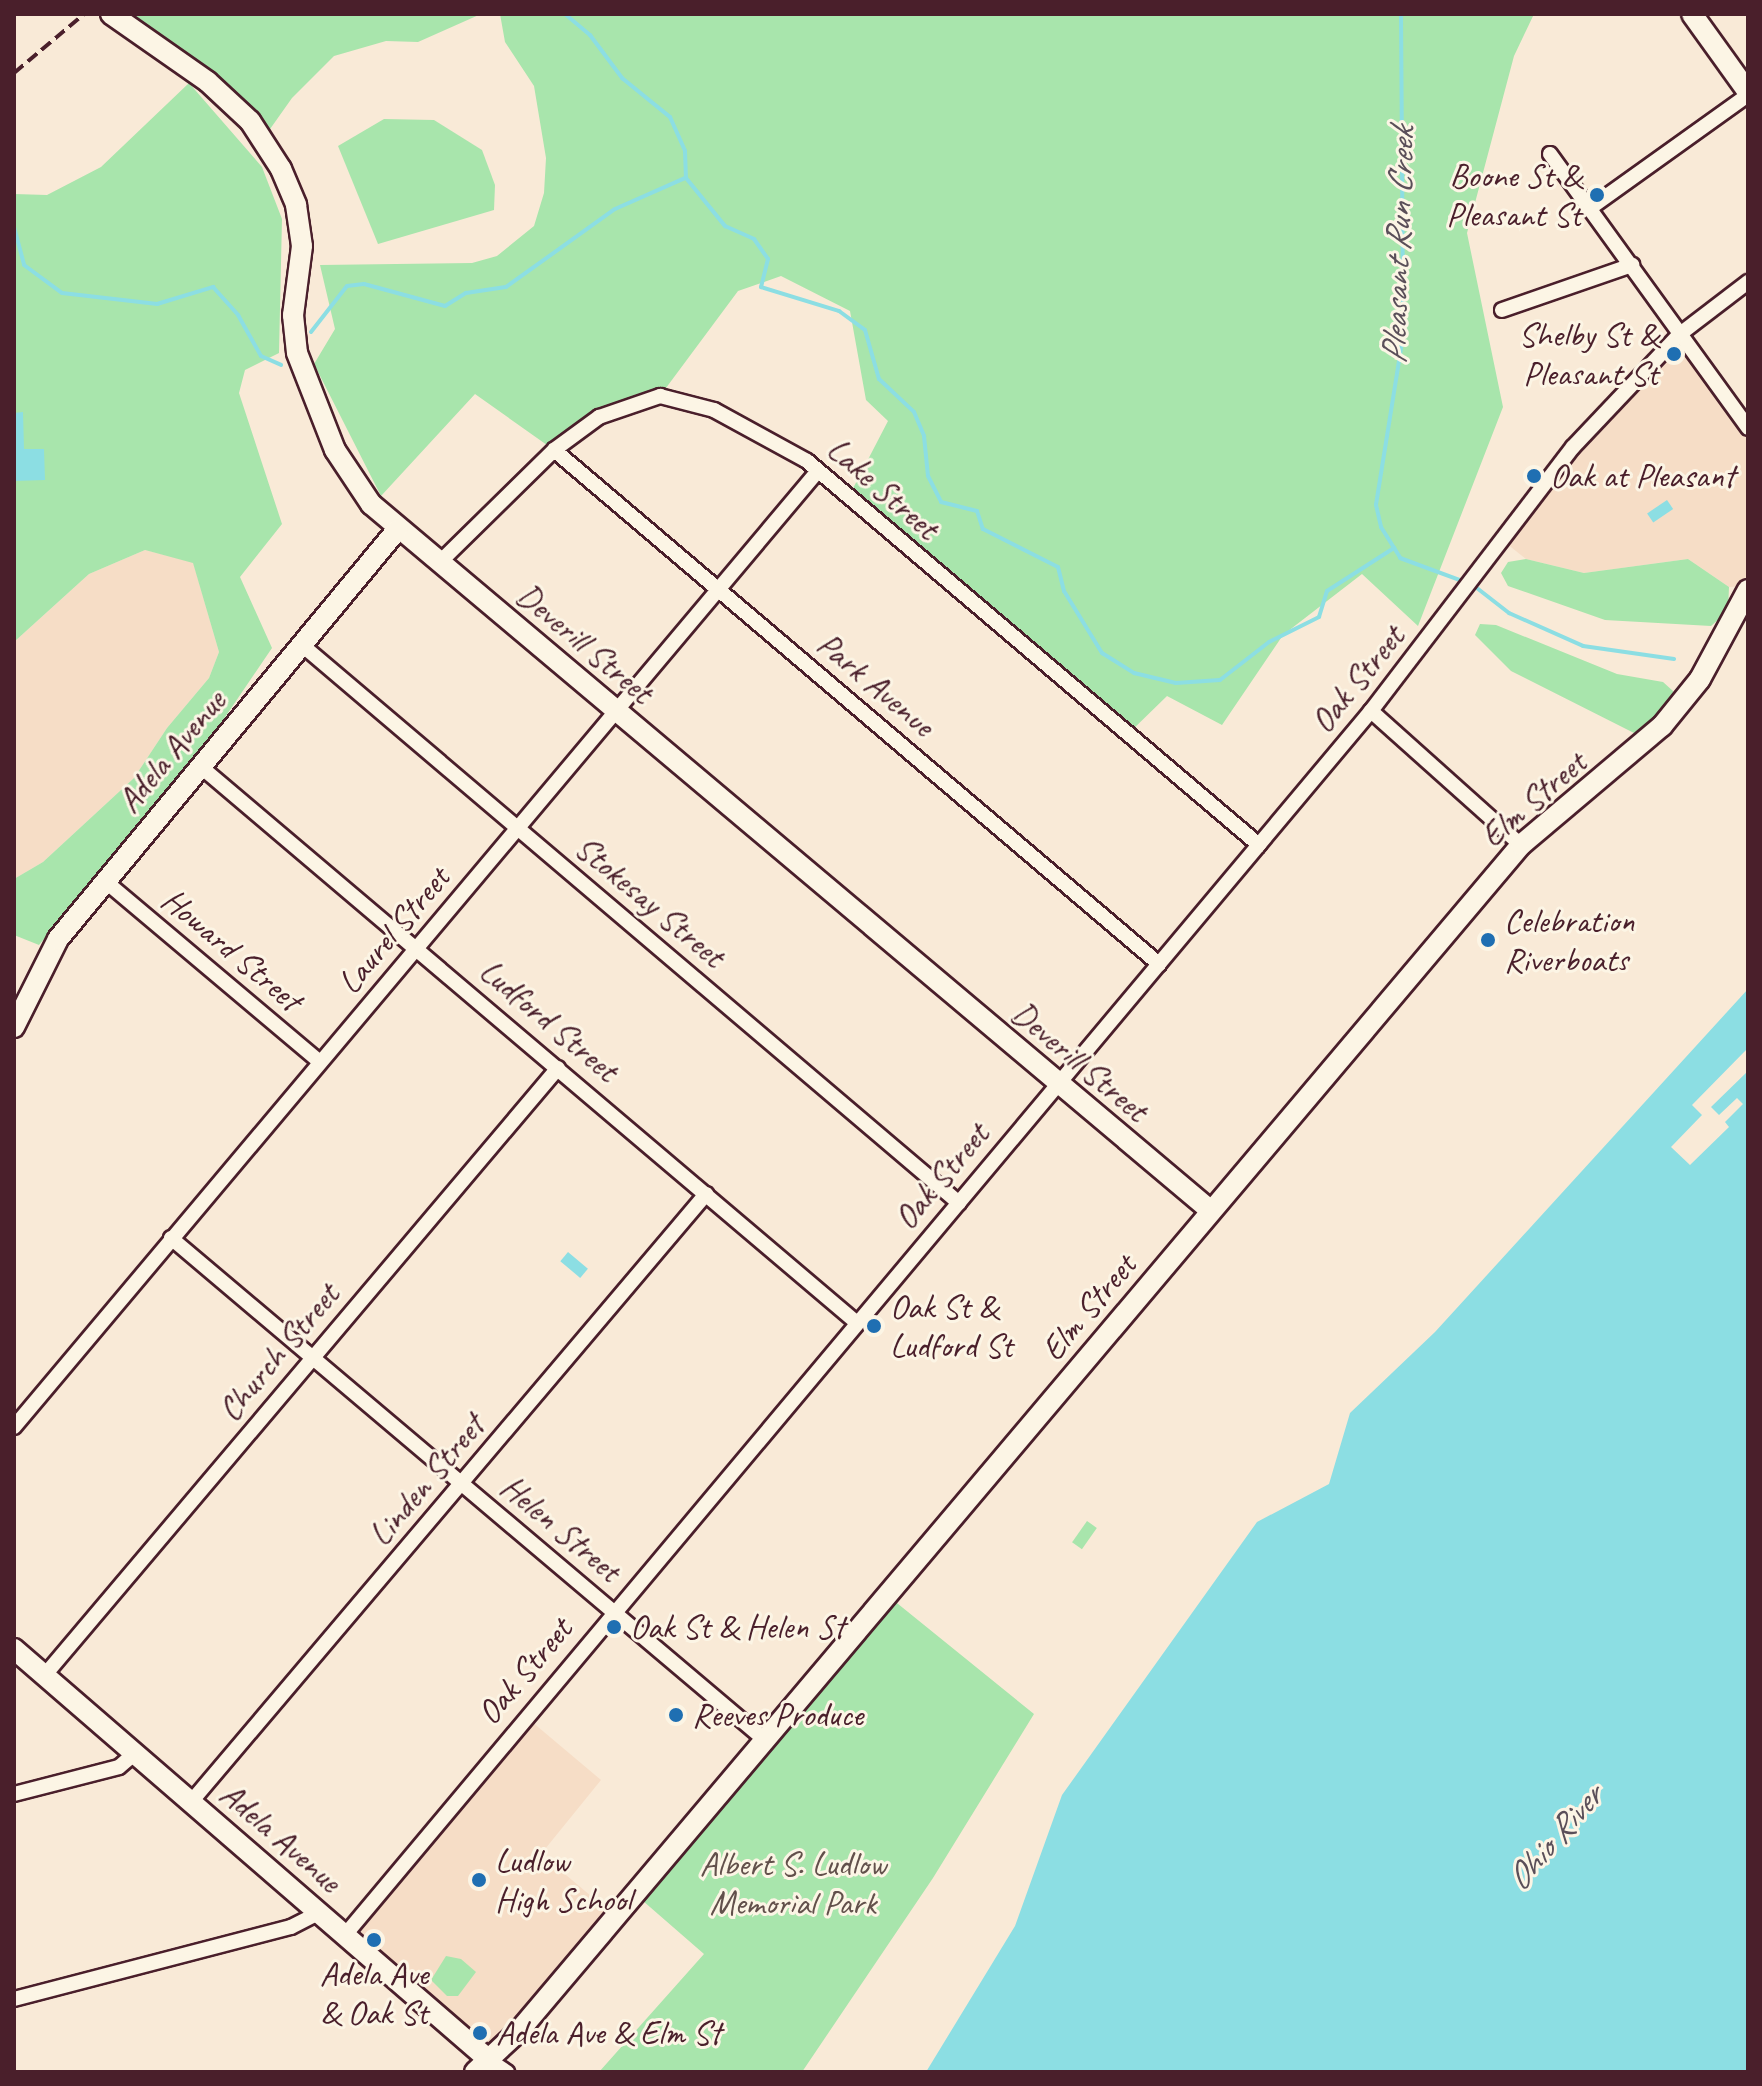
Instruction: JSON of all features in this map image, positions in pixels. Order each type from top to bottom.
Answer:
[{"type":"main road","name":"Deverill Street","points":[[111,14],[229,101],[250,121],[281,169],[296,205],[302,246],[296,346],[335,450],[371,504],[397,530],[1210,1210]]},
{"type":"main road","points":[[1692,14],[1748,93]]},
{"type":"main road","name":"Adela Avenue","points":[[14,1027],[58,939],[397,530]]},
{"type":"main road","name":"Elm Street","points":[[482,2066],[765,1740],[1521,845],[1662,726],[1700,679],[1748,590]]},
{"type":"main road","name":"Adela Avenue","points":[[14,1649],[345,1935],[482,2066]]},
{"type":"street","points":[[1590,208],[1748,93]]},
{"type":"street","points":[[1550,154],[1748,428]]},
{"type":"street","points":[[1502,310],[1632,265]]},
{"type":"street","name":"Oak Street","points":[[345,1935],[613,1611],[1371,711],[1573,447],[1680,334],[1748,282]]},
{"type":"street","name":"Lake Street","points":[[439,563],[554,450],[599,417],[660,396],[714,410],[787,447],[818,471],[1259,845]]},
{"type":"street","name":"Park Avenue","points":[[554,450],[1159,964]]},
{"type":"street","name":"Laurel Street","points":[[14,1427],[818,471]]},
{"type":"street","name":"Stokesay Street","points":[[302,645],[959,1203]]},
{"type":"street","points":[[1371,711],[1521,845]]},
{"type":"street","name":"Ludford Street","points":[[200,766],[857,1323]]},
{"type":"street","name":"Howard Street","points":[[105,881],[320,1062]]},
{"type":"street","name":"Church Street","points":[[44,1676],[558,1068]]},
{"type":"street","name":"Linden Street","points":[[191,1802],[706,1194]]},
{"type":"street","name":"Helen Street","points":[[171,1238],[765,1740]]},
{"type":"street","points":[[14,1794],[119,1767],[134,1754]]},
{"type":"street","points":[[14,1999],[291,1927],[318,1913]]},
{"type":"street","name":"Adela Avenue","points":[[482,2066],[507,2072]]},
{"type":"shaded area","points":[[1680,334],[1748,428],[1748,586],[1729,587],[1688,559],[1584,573],[1526,559],[1502,540]]},
{"type":"shaded area","points":[[145,550],[193,562],[219,652],[209,678],[167,728],[134,778],[43,862],[14,879],[14,642],[89,574]]},
{"type":"shaded area","name":"Ludlow High School","points":[[525,1716],[601,1780],[541,1854],[616,1917],[489,2060],[345,1935]]},
{"type":"green space","points":[[114,14],[481,14],[418,42],[386,41],[334,56],[292,98],[263,139]]},
{"type":"green space","points":[[500,14],[1534,14],[1514,56],[1467,233],[1503,407],[1418,626],[1362,574],[1283,635],[1222,725],[1167,696],[1127,735],[848,498],[888,421],[866,400],[850,311],[781,276],[738,291],[660,396],[554,450],[475,394],[381,496],[314,364],[335,329],[320,265],[472,263],[497,256],[534,226],[544,193],[546,158],[534,86],[505,42]]},
{"type":"green space","points":[[189,83],[262,167],[282,219],[279,353],[245,370],[239,393],[282,524],[240,577],[272,648],[217,729],[39,945],[14,935],[14,879],[43,862],[134,778],[167,728],[209,678],[219,652],[193,563],[145,550],[89,574],[14,642],[14,194],[47,195],[101,167]]},
{"type":"green space","points":[[384,119],[434,120],[482,150],[495,185],[494,210],[378,244],[338,146]]},
{"type":"green space","points":[[1526,559],[1584,573],[1688,559],[1729,587],[1728,611],[1711,626],[1605,620],[1508,586],[1501,573],[1508,562]]},
{"type":"green space","points":[[1480,624],[1496,625],[1617,674],[1663,682],[1673,691],[1672,701],[1636,734],[1511,671],[1475,635]]},
{"type":"green space","points":[[1087,1521],[1097,1528],[1082,1549],[1072,1542]]},
{"type":"green space","name":"Albert S. Ludlow Memorial Park","points":[[887,1595],[1034,1714],[933,1878],[802,2072],[599,2072],[704,1954],[635,1894]]},
{"type":"green space","points":[[446,1956],[461,1959],[476,1972],[458,1996],[447,1996],[431,1980]]},
{"type":"water","points":[[23,412],[24,449],[44,449],[45,480],[14,481],[14,413]]},
{"type":"water","points":[[1667,500],[1673,509],[1653,523],[1647,513]]},
{"type":"water","name":"Ohio River","points":[[1748,989],[1748,2072],[926,2072],[1015,1926],[1062,1795],[1257,1522],[1329,1484],[1350,1413],[1435,1332]]},
{"type":"water","points":[[568,1252],[588,1269],[580,1278],[560,1261]]},
{"type":"pier","points":[[1748,1048],[1748,1071],[1711,1107],[1719,1115],[1737,1098],[1743,1104],[1725,1122],[1729,1127],[1690,1165],[1671,1147],[1702,1115],[1692,1105]]},
{"type":"waterway","points":[[190,14],[216,14]]},
{"type":"waterway","points":[[565,14],[590,35],[622,78],[670,117],[685,151],[686,178],[725,226],[754,239],[768,259],[761,287],[839,311],[865,330],[879,379],[914,412],[924,436],[928,476],[941,502],[977,511],[983,529],[1058,567],[1064,591],[1102,653],[1134,673],[1176,683],[1220,680],[1269,642],[1319,617],[1327,591],[1394,548]]},
{"type":"waterway","name":"Pleasant Run Creek","points":[[1401,14],[1403,336],[1376,505],[1381,527],[1400,558],[1465,582]]},
{"type":"waterway","points":[[311,332],[347,286],[364,284],[445,306],[466,293],[506,287],[615,209],[685,178]]},
{"type":"waterway","points":[[14,227],[24,265],[62,293],[157,304],[213,287],[238,315],[261,356],[281,365]]},
{"type":"waterway","name":"Pleasant Run Creek","points":[[1473,585],[1509,613],[1583,646],[1674,659]]},
{"type":"railway","points":[[14,73],[84,14]]},
{"type":"place","name":"Boone St & Pleasant St","points":[[1597,195]]},
{"type":"place","name":"Shelby St & Pleasant St","points":[[1674,354]]},
{"type":"place","name":"Oak at Pleasant","points":[[1534,476]]},
{"type":"place","name":"Celebration Riverboats","points":[[1488,940]]},
{"type":"place","name":"Oak St & Ludford St","points":[[874,1326]]},
{"type":"place","name":"Oak St & Helen St","points":[[614,1627]]},
{"type":"place","name":"Reeves Produce","points":[[676,1715]]},
{"type":"place","name":"Ludlow High School","points":[[479,1880]]},
{"type":"place","name":"Adela Ave & Oak St","points":[[374,1940]]},
{"type":"place","name":"Adela Ave & Elm St","points":[[480,2033]]}]
